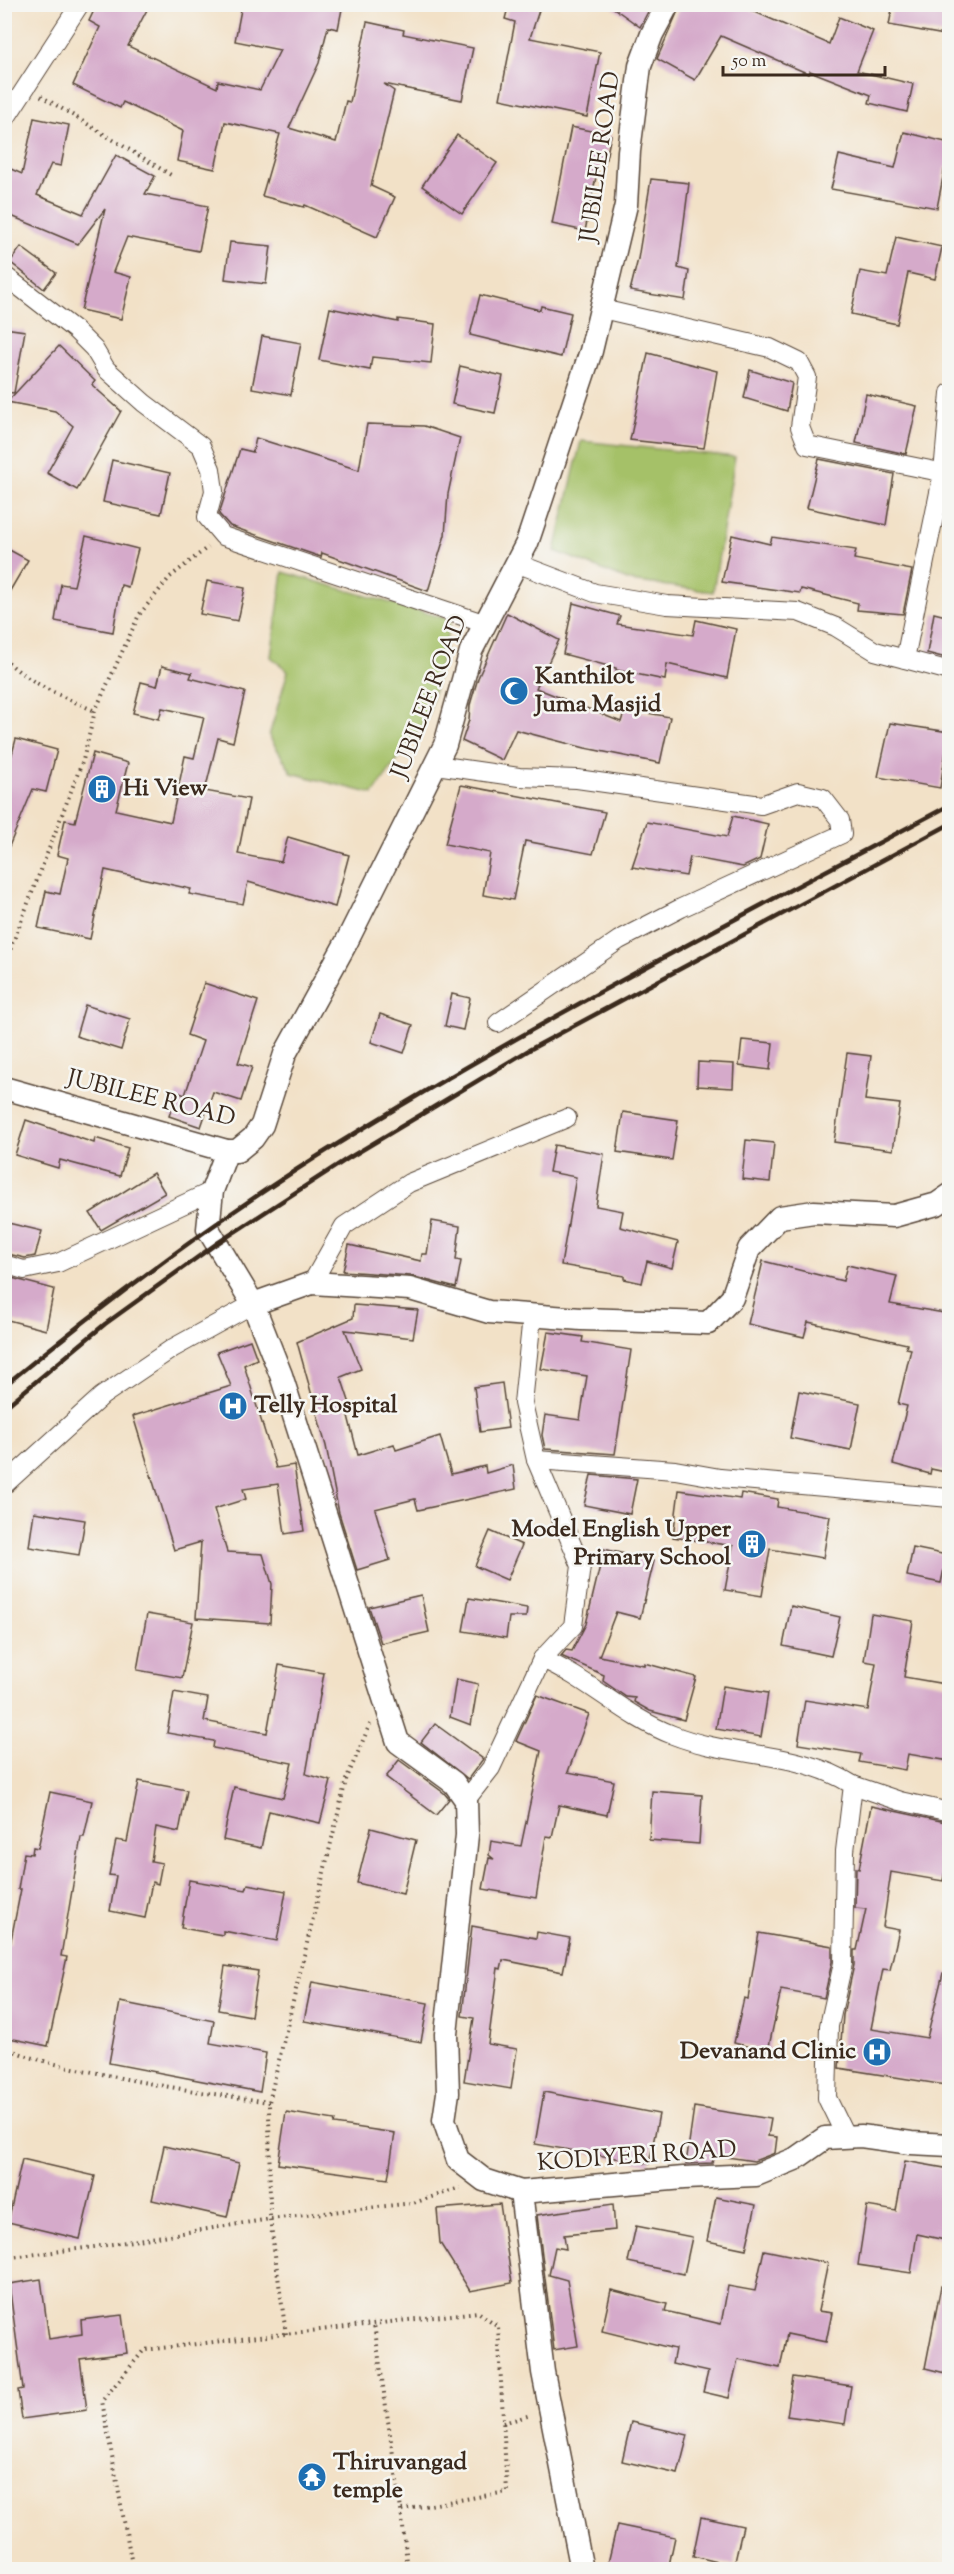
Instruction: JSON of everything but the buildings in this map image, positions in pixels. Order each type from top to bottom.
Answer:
[{"type":"street","points":[[4,121],[80,4]]},
{"type":"street","name":"JUBILEE ROAD","points":[[4,1088],[227,1150],[237,1151],[253,1138],[262,1125],[285,1054],[346,943],[436,765],[445,745],[471,651],[526,543],[563,436],[602,309],[626,206],[629,151],[640,66],[652,34],[668,4]]},
{"type":"street","points":[[4,275],[75,330],[94,349],[106,369],[144,403],[201,446],[211,469],[214,491],[207,517],[222,536],[486,624]]},
{"type":"street","points":[[602,309],[770,348],[799,362],[807,377],[800,427],[807,445],[946,473]]},
{"type":"street","points":[[904,659],[946,473],[950,393]]},
{"type":"street","points":[[516,563],[595,593],[667,605],[798,612],[836,627],[876,651],[950,671]]},
{"type":"street","points":[[436,765],[519,777],[577,779],[761,805],[798,792],[823,798],[840,820],[842,834],[681,908],[619,940],[498,1023]]},
{"type":"street","points":[[312,1283],[344,1226],[409,1183],[567,1118]]},
{"type":"street","points":[[227,1150],[212,1191],[208,1230],[253,1304],[281,1375],[398,1743],[453,1783],[466,1800],[467,1835],[446,2034],[448,2093],[444,2120],[458,2160],[484,2180],[521,2192]]},
{"type":"street","points":[[4,1264],[24,1270],[58,1263],[212,1191]]},
{"type":"street","points":[[4,1485],[102,1396],[172,1348],[253,1304],[312,1283],[410,1289],[489,1312],[532,1316],[708,1323],[732,1298],[749,1249],[780,1217],[814,1212],[894,1216],[937,1204],[950,1195]]},
{"type":"street","points":[[466,1800],[490,1768],[542,1659],[573,1626],[581,1566],[536,1460],[523,1403],[532,1316]]},
{"type":"street","points":[[536,1460],[675,1470],[720,1478],[950,1498]]},
{"type":"street","points":[[542,1659],[566,1669],[620,1709],[671,1735],[714,1749],[787,1759],[836,1774],[853,1785],[900,1801],[950,1812]]},
{"type":"street","points":[[846,2137],[827,2098],[829,2026],[843,1963],[845,1851],[853,1785]]},
{"type":"street","name":"KODIYERI ROAD","points":[[582,2570],[543,2372],[521,2192],[684,2178],[756,2175],[795,2159],[825,2138],[861,2136],[910,2144],[950,2145]]},
{"type":"path","points":[[27,87],[171,175]]},
{"type":"path","points":[[4,966],[82,760],[95,711],[139,615],[170,577],[222,536]]},
{"type":"path","points":[[4,658],[13,667],[52,691],[95,711]]},
{"type":"path","points":[[286,2334],[270,2219],[269,2102],[346,1780],[382,1696]]},
{"type":"path","points":[[4,2048],[20,2055],[72,2068],[170,2088],[269,2102]]},
{"type":"path","points":[[4,2258],[94,2247],[270,2219],[413,2203],[484,2180]]},
{"type":"path","points":[[133,2570],[102,2401],[144,2350],[478,2312],[498,2326],[507,2492],[400,2510]]},
{"type":"path","points":[[374,2324],[408,2570]]},
{"type":"path","points":[[503,2423],[551,2409]]},
{"type":"green space","points":[[581,441],[735,457],[713,592],[630,581],[555,551]]},
{"type":"green space","points":[[283,572],[451,620],[428,716],[373,794],[292,773],[269,736],[288,671],[271,657]]},
{"type":"railway","points":[[4,1386],[167,1258],[252,1199],[339,1143],[565,1011],[950,805]]},
{"type":"railway","points":[[4,1408],[105,1324],[216,1244],[347,1159],[529,1050],[950,824]]},
{"type":"place","name":"Kanthilot Juma Masjid","points":[[514,691]]},
{"type":"place","name":"Hi View","points":[[102,789]]},
{"type":"place","name":"Telly Hospital","points":[[233,1406]]},
{"type":"place","name":"Model English Upper Primary School","points":[[752,1544]]},
{"type":"place","name":"Devanand Clinic","points":[[877,2052]]},
{"type":"place","name":"Thiruvangad temple","points":[[312,2477]]}]
